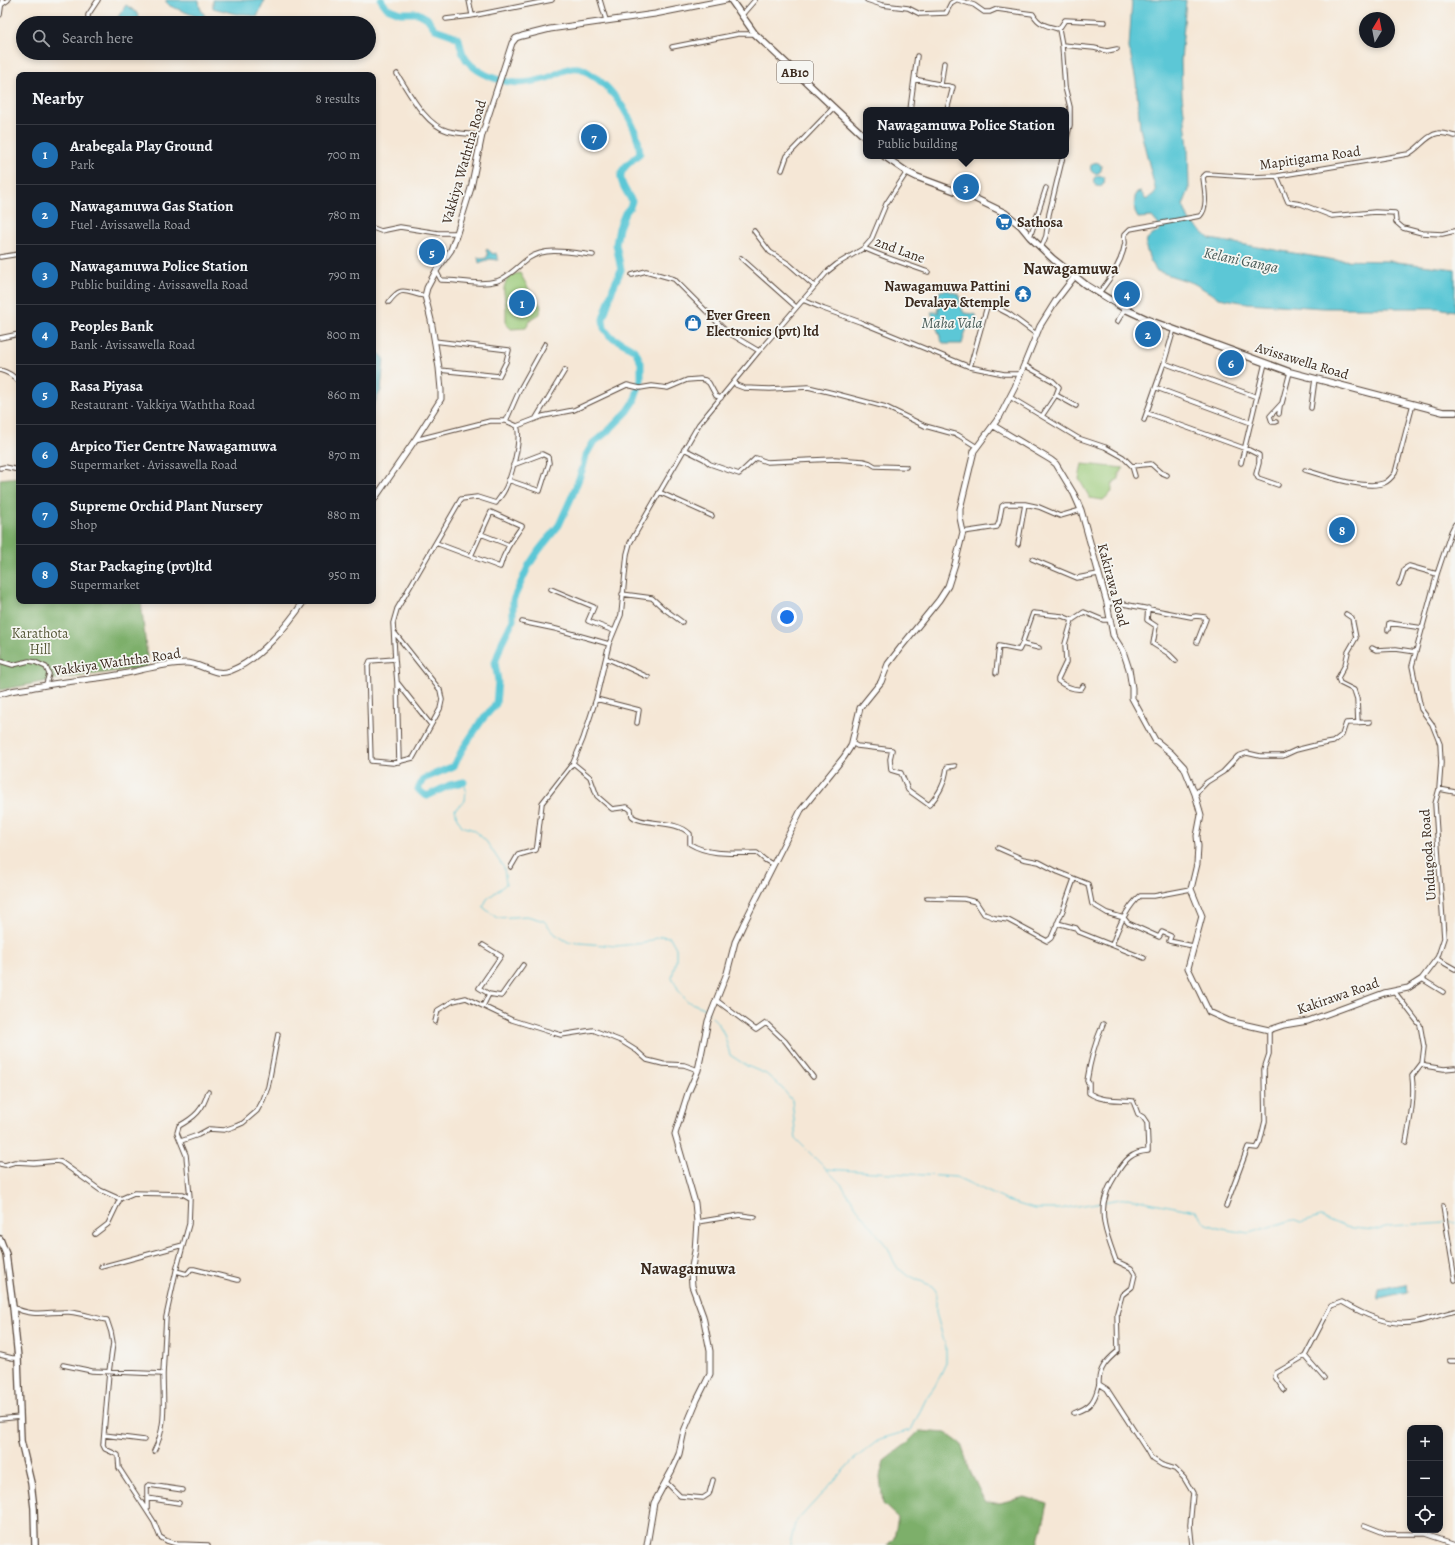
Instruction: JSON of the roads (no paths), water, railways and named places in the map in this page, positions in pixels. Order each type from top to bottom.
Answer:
[{"type":"main road","name":"AB10","points":[[730,0],[754,34],[863,135]]},
{"type":"main road","name":"Avissawella Road","points":[[889,159],[907,172],[974,198],[1005,213],[1021,226],[1041,248],[1075,276],[1124,308],[1174,329],[1290,372],[1443,412],[1455,412]]},
{"type":"main road","points":[[0,1239],[13,1307],[18,1358],[21,1441],[31,1483],[34,1508],[34,1545]]},
{"type":"street","points":[[0,15],[2,0]]},
{"type":"street","points":[[2,5],[8,0]]},
{"type":"street","points":[[88,16],[98,0]]},
{"type":"street","points":[[469,0],[472,15]]},
{"type":"street","points":[[446,19],[552,0]]},
{"type":"street","points":[[600,0],[606,20],[656,14],[726,0]]},
{"type":"street","points":[[741,16],[755,0]]},
{"type":"street","points":[[867,0],[882,5],[908,8],[920,14],[946,13],[951,3],[957,0],[974,5],[984,12],[990,12],[997,9],[1033,14],[1037,21],[1043,25],[1059,29]]},
{"type":"street","name":"Vakkiya Waththa Road","points":[[425,296],[427,288],[436,271],[451,250],[457,233],[471,188],[482,135],[512,43],[516,38],[550,29],[606,20]]},
{"type":"street","points":[[1069,129],[1070,107],[1065,87],[1062,45],[1059,29],[1065,20],[1105,22]]},
{"type":"street","points":[[672,47],[738,34],[754,34]]},
{"type":"street","points":[[1062,45],[1094,48],[1107,51],[1117,49]]},
{"type":"street","points":[[910,107],[917,56]]},
{"type":"street","points":[[941,85],[944,63]]},
{"type":"street","points":[[397,74],[423,114],[438,126],[446,131],[482,135]]},
{"type":"street","points":[[914,79],[953,87],[948,107]]},
{"type":"street","points":[[782,170],[787,156],[834,108]]},
{"type":"street","name":"Mapitigama Road","points":[[1099,293],[1115,271],[1125,242],[1125,234],[1130,229],[1200,216],[1205,208],[1203,176],[1206,174],[1252,177],[1277,176],[1408,154],[1414,152],[1429,137],[1440,133],[1455,136]]},
{"type":"street","points":[[1041,248],[1046,236],[1049,214],[1062,159]]},
{"type":"street","points":[[511,867],[518,855],[536,850],[542,803],[573,763],[583,740],[596,699],[609,644],[621,615],[627,554],[630,543],[659,492],[699,424],[796,307],[828,272],[837,264],[864,248],[871,240],[886,204],[907,172]]},
{"type":"street","points":[[1277,176],[1288,202],[1301,204],[1332,216],[1375,212],[1395,213],[1396,222],[1402,228],[1422,233],[1436,234],[1455,231]]},
{"type":"street","points":[[1030,237],[1046,188]]},
{"type":"street","points":[[376,229],[381,231],[400,227],[438,233],[457,233]]},
{"type":"street","points":[[754,231],[770,252],[789,264],[814,286]]},
{"type":"street","name":"2nd Lane","points":[[864,248],[884,258],[903,262],[928,272]]},
{"type":"street","points":[[436,271],[441,280],[453,280],[471,284],[483,283],[498,280],[531,256],[548,251],[593,255]]},
{"type":"street","points":[[0,257],[16,254]]},
{"type":"street","points":[[741,258],[796,307]]},
{"type":"street","points":[[632,275],[646,271],[674,279],[727,332],[759,351]]},
{"type":"street","points":[[647,1545],[654,1502],[666,1482],[679,1454],[684,1431],[696,1400],[710,1374],[710,1351],[703,1316],[692,1286],[690,1272],[695,1251],[697,1222],[695,1203],[675,1134],[688,1093],[698,1070],[708,1021],[712,1009],[742,925],[801,810],[844,757],[852,743],[860,708],[881,682],[888,664],[939,600],[948,586],[963,532],[960,509],[972,458],[977,447],[994,426],[1010,397],[1036,334],[1050,309],[1075,276]]},
{"type":"street","points":[[376,497],[415,440],[440,399],[439,370],[425,296],[401,290],[396,293],[389,302]]},
{"type":"street","points":[[803,300],[970,367],[1004,374],[1020,374]]},
{"type":"street","points":[[970,367],[988,303],[1009,314],[1036,334]]},
{"type":"street","points":[[1117,322],[1124,308]]},
{"type":"street","points":[[1144,420],[1156,388],[1174,329]]},
{"type":"street","points":[[0,338],[16,335]]},
{"type":"street","points":[[434,341],[509,350],[506,362],[499,376],[439,370]]},
{"type":"street","points":[[506,421],[520,389],[545,344]]},
{"type":"street","points":[[1164,363],[1257,397]]},
{"type":"street","points":[[1240,463],[1251,423],[1264,363]]},
{"type":"street","points":[[1024,365],[1053,381],[1059,387],[1056,395],[1042,416]]},
{"type":"street","points":[[0,370],[16,378]]},
{"type":"street","points":[[536,418],[565,370]]},
{"type":"street","points":[[1276,422],[1272,422],[1270,416],[1282,403],[1286,393],[1290,372]]},
{"type":"street","points":[[415,440],[490,421],[506,421],[518,426],[536,418],[574,410],[626,385],[638,388],[652,386],[668,388],[687,380],[700,379],[709,383],[716,396],[721,398]]},
{"type":"street","points":[[1311,408],[1315,379]]},
{"type":"street","points":[[735,382],[744,388],[770,389],[808,387],[886,407],[926,426],[958,435],[977,447]]},
{"type":"street","points":[[1156,388],[1251,423]]},
{"type":"street","points":[[1056,395],[1076,406]]},
{"type":"street","points":[[1010,397],[1078,438],[1105,447],[1123,457],[1132,466],[1134,476]]},
{"type":"street","points":[[1305,470],[1332,478],[1361,484],[1379,485],[1386,483],[1395,473],[1413,404]]},
{"type":"street","points":[[1279,414],[1280,405]]},
{"type":"street","points":[[1147,413],[1244,448],[1259,455],[1259,463],[1256,474],[1258,478],[1278,485]]},
{"type":"street","points":[[471,556],[491,512],[504,492],[517,453],[519,432],[518,426]]},
{"type":"street","name":"Kakirawa Road","points":[[994,426],[1052,460],[1074,494],[1081,510],[1107,603],[1109,620],[1129,668],[1132,698],[1155,740],[1171,753],[1184,767],[1195,794],[1201,815],[1197,836],[1197,864],[1191,889],[1202,916],[1188,968],[1209,1012],[1229,1021],[1269,1030],[1284,1025],[1308,1021],[1384,993],[1408,988],[1422,979],[1437,959]]},
{"type":"street","points":[[684,449],[710,464],[738,474],[756,458],[767,462],[835,459],[863,461],[875,466],[906,467]]},
{"type":"street","points":[[508,480],[540,491],[550,463],[548,457],[542,454],[513,465]]},
{"type":"street","points":[[1132,466],[1151,464],[1160,472],[1167,475]]},
{"type":"street","points":[[0,468],[5,467],[16,469]]},
{"type":"street","points":[[659,492],[712,516]]},
{"type":"street","points":[[399,762],[397,682],[393,623],[397,609],[461,499],[477,497],[496,503]]},
{"type":"street","points":[[963,532],[997,527],[1002,506],[1004,504],[1025,504],[1039,507],[1060,516],[1081,510]]},
{"type":"street","points":[[1018,544],[1025,504]]},
{"type":"street","points":[[436,543],[500,567],[508,545],[522,526],[491,512]]},
{"type":"street","name":"Undugoda Road","points":[[1437,959],[1444,938],[1435,804],[1439,789],[1441,763],[1440,744],[1432,724],[1421,709],[1412,666],[1436,574],[1455,524]]},
{"type":"street","points":[[1451,532],[1455,535]]},
{"type":"street","points":[[481,534],[508,545]]},
{"type":"street","points":[[1032,559],[1077,578],[1098,574]]},
{"type":"street","points":[[1399,584],[1402,581],[1403,572],[1406,567],[1409,566],[1436,574]]},
{"type":"street","points":[[551,589],[594,607],[588,621],[614,632]]},
{"type":"street","points":[[622,594],[652,598],[682,622]]},
{"type":"street","points":[[1107,603],[1118,603],[1191,617],[1205,617],[1206,619],[1198,642]]},
{"type":"street","name":"Vakkiya Waththa Road","points":[[0,694],[46,684],[117,675],[176,664],[188,663],[219,673],[229,672],[246,663],[257,654],[288,624],[302,604]]},
{"type":"street","points":[[1148,608],[1147,620],[1156,626],[1153,644],[1169,654],[1176,661]]},
{"type":"street","points":[[1083,686],[1078,690],[1067,687],[1058,681],[1066,662],[1065,644],[1072,620],[1084,612],[1103,620],[1109,620]]},
{"type":"street","points":[[996,673],[999,646],[1019,650],[1033,613],[1062,616],[1072,620]]},
{"type":"street","points":[[1346,614],[1352,618],[1356,638],[1348,652],[1345,665],[1338,678],[1340,683],[1354,690],[1357,699],[1358,723]]},
{"type":"street","points":[[522,622],[556,629],[609,644]]},
{"type":"street","points":[[1388,630],[1389,623],[1423,628]]},
{"type":"street","points":[[394,632],[440,690],[442,700],[440,709],[413,758],[393,763],[371,762],[368,666],[370,661],[395,659]]},
{"type":"street","points":[[1022,644],[1040,648]]},
{"type":"street","points":[[1372,648],[1376,650],[1396,649],[1416,652]]},
{"type":"street","points":[[606,658],[648,677]]},
{"type":"street","points":[[0,661],[13,665],[29,661],[36,662],[46,667],[49,674],[46,684]]},
{"type":"street","points":[[397,682],[432,725]]},
{"type":"street","points":[[596,699],[639,710],[637,724]]},
{"type":"street","points":[[1195,794],[1208,782],[1223,772],[1238,756],[1247,753],[1260,756],[1283,756],[1303,748],[1333,742],[1342,735],[1346,723],[1370,722]]},
{"type":"street","points":[[852,743],[857,746],[892,750],[890,759],[891,770],[901,773],[908,790],[929,805],[945,781],[947,767],[954,766]]},
{"type":"street","points":[[573,763],[590,777],[597,796],[612,809],[627,807],[631,810],[632,816],[635,819],[662,823],[686,830],[690,834],[690,844],[698,849],[711,853],[757,853],[772,864]]},
{"type":"street","points":[[1439,789],[1455,792]]},
{"type":"street","points":[[998,848],[1023,859],[1039,862],[1058,872],[1088,884],[1092,904],[1107,913],[1124,918],[1128,924],[1159,937],[1162,932],[1171,936],[1169,941],[1193,946]]},
{"type":"street","points":[[927,898],[976,902],[984,914],[995,918],[1008,920],[1048,940],[1051,938],[1063,910],[1074,878]]},
{"type":"street","points":[[1112,945],[1132,903],[1140,896],[1154,896],[1191,889]]},
{"type":"street","points":[[1057,923],[1076,928],[1079,932],[1144,958]]},
{"type":"street","points":[[483,944],[501,956],[479,988],[489,994],[501,996],[523,965]]},
{"type":"street","points":[[1437,959],[1455,969]]},
{"type":"street","points":[[1422,979],[1443,992]]},
{"type":"street","points":[[1394,991],[1420,1025],[1424,1047],[1422,1063],[1412,1076],[1414,1090],[1413,1102],[1406,1142]]},
{"type":"street","points":[[483,1006],[489,994]]},
{"type":"street","points":[[435,1022],[438,1010],[453,1001],[466,998],[512,1020],[561,1035],[593,1030],[621,1041],[637,1051],[647,1060],[663,1064],[684,1066],[698,1070]]},
{"type":"street","points":[[716,1000],[756,1030],[766,1023],[785,1041],[813,1077]]},
{"type":"street","points":[[1074,1413],[1082,1410],[1096,1398],[1100,1370],[1108,1359],[1118,1351],[1117,1313],[1122,1295],[1132,1287],[1135,1274],[1131,1268],[1116,1261],[1104,1220],[1105,1196],[1123,1164],[1132,1155],[1141,1151],[1148,1151],[1148,1124],[1143,1117],[1138,1114],[1133,1101],[1113,1101],[1094,1097],[1089,1093],[1090,1083],[1087,1081],[1088,1072],[1096,1041],[1103,1024]]},
{"type":"street","points":[[1226,1206],[1248,1147],[1257,1148],[1260,1142],[1265,1121],[1264,1069],[1269,1054],[1269,1030]]},
{"type":"street","points":[[181,1141],[209,1129],[224,1130],[236,1126],[243,1123],[256,1111],[264,1100],[268,1087],[278,1034]]},
{"type":"street","points":[[1422,1063],[1425,1066],[1444,1070],[1455,1068]]},
{"type":"street","points":[[154,1451],[160,1439],[163,1426],[163,1374],[166,1317],[176,1271],[189,1224],[190,1198],[186,1155],[177,1132],[179,1126],[190,1120],[205,1104],[208,1092]]},
{"type":"street","points":[[0,1164],[5,1165],[15,1162],[61,1162],[100,1190],[120,1199]]},
{"type":"street","points":[[95,1234],[108,1224],[120,1199],[134,1193],[183,1194],[190,1198]]},
{"type":"street","points":[[1444,1206],[1455,1280]]},
{"type":"street","points":[[697,1222],[740,1215],[754,1217]]},
{"type":"street","points":[[101,1267],[183,1246]]},
{"type":"street","points":[[176,1271],[187,1274],[191,1269],[194,1269],[238,1280]]},
{"type":"street","points":[[1284,1390],[1275,1377],[1276,1373],[1305,1356],[1331,1306],[1342,1302],[1361,1313],[1392,1323],[1415,1322],[1455,1310]]},
{"type":"street","points":[[13,1307],[29,1314],[70,1312],[107,1320],[113,1343],[103,1445],[106,1449],[118,1455],[119,1468],[147,1512],[160,1537],[177,1544],[208,1545]]},
{"type":"street","points":[[0,1356],[18,1358]]},
{"type":"street","points":[[1305,1356],[1324,1378]]},
{"type":"street","points":[[63,1365],[92,1371],[163,1374]]},
{"type":"street","points":[[1099,1384],[1112,1396],[1151,1458],[1162,1465],[1174,1469],[1184,1478],[1193,1493],[1190,1526],[1192,1545]]},
{"type":"street","points":[[0,1419],[20,1417]]},
{"type":"street","points":[[104,1435],[144,1440]]},
{"type":"street","points":[[666,1482],[680,1496],[703,1498],[709,1494],[713,1480]]},
{"type":"street","points":[[147,1512],[147,1488],[149,1485],[183,1490]]},
{"type":"street","points":[[147,1498],[179,1503]]},
{"type":"street","points":[[1364,1525],[1387,1534],[1425,1534],[1455,1544]]},
{"type":"water","points":[[166,0],[199,0],[200,8],[205,16],[195,16],[170,6]]},
{"type":"water","points":[[213,0],[265,0],[257,16],[236,14],[213,8]]},
{"type":"water","name":"Kelani Ganga","points":[[1132,0],[1186,0],[1181,61],[1182,95],[1188,147],[1189,190],[1183,205],[1189,220],[1210,239],[1335,260],[1388,261],[1455,269],[1455,311],[1437,308],[1324,308],[1247,303],[1219,298],[1193,283],[1157,271],[1150,260],[1146,248],[1147,239],[1160,230],[1158,224],[1152,217],[1138,218],[1134,203],[1136,193],[1141,192],[1146,200],[1156,192],[1140,128],[1136,81],[1129,48]]},
{"type":"water","points":[[126,5],[136,12],[138,16],[119,16]]},
{"type":"water","points":[[1096,162],[1100,164],[1102,168],[1100,172],[1096,174],[1092,172],[1090,168],[1092,164]]},
{"type":"water","points":[[1099,175],[1103,177],[1105,181],[1103,185],[1099,187],[1095,185],[1093,181],[1095,177]]},
{"type":"water","points":[[487,249],[493,254],[496,253],[498,260],[490,259],[479,263],[478,257],[482,259],[486,258],[488,255]]},
{"type":"water","name":"Maha Vala","points":[[946,290],[959,294],[960,305],[964,313],[977,316],[965,332],[962,344],[945,344],[942,342],[931,312],[939,312],[937,309],[940,308],[941,302],[937,299],[940,291]]},
{"type":"water","points":[[376,354],[380,354],[384,358],[381,390],[376,400]]},
{"type":"water","points":[[1406,1284],[1407,1293],[1379,1299],[1378,1289]]},
{"type":"waterway","points":[[381,0],[387,8],[400,13],[418,13],[427,18],[435,29],[459,39],[462,52],[472,66],[486,75],[502,81],[524,83],[547,78],[570,68],[581,68],[598,80],[616,97],[635,130],[640,153],[627,165],[621,174],[623,185],[632,201],[619,228],[616,244],[621,270],[613,288],[603,319],[604,328],[610,336],[635,350],[641,363],[641,380],[634,402],[628,411],[607,432],[593,443],[586,455],[583,468],[573,494],[559,525],[529,565],[513,600],[513,620],[502,642],[495,663],[498,681],[496,704],[482,720],[462,750],[454,766],[423,779],[418,789],[427,796],[450,785],[464,782]]},
{"type":"waterway","points":[[464,782],[466,790],[465,801],[455,809],[457,818],[462,826],[474,830],[486,841],[504,868],[506,884],[487,899],[483,907],[497,918],[527,916],[544,921],[555,934],[568,942],[616,946],[645,943],[661,936],[670,937],[676,948],[676,960],[672,977],[679,991],[687,1001],[703,1008],[709,1013]]},
{"type":"waterway","points":[[712,1017],[722,1030],[730,1055],[747,1066],[766,1074],[780,1086],[792,1100],[796,1139],[841,1184],[860,1212],[888,1248],[899,1270],[932,1286],[936,1291],[936,1313],[946,1348],[946,1363],[911,1430],[880,1439],[852,1461],[795,1523],[790,1545]]},
{"type":"waterway","points":[[826,1169],[956,1177],[1008,1201],[1034,1209],[1059,1209],[1127,1198],[1196,1211],[1207,1224],[1222,1229],[1249,1233],[1292,1220],[1301,1223],[1321,1217],[1345,1227],[1373,1230],[1390,1226],[1445,1222]]},
{"type":"waterway","points":[[1448,1222],[1455,1223]]},
{"type":"place","name":"Supreme Orchid Plant Nursery","points":[[594,137]]},
{"type":"place","name":"Nawagamuwa Police Station","points":[[966,187]]},
{"type":"place","name":"Sathosa","points":[[1004,222]]},
{"type":"place","name":"Rasa Piyasa","points":[[432,252]]},
{"type":"place","name":"Nawagamuwa Pattini Devalaya &temple","points":[[1023,294]]},
{"type":"place","name":"Peoples Bank","points":[[1127,294]]},
{"type":"place","name":"Arabegala Play Ground","points":[[522,303]]},
{"type":"place","name":"Ever Green Electronics (pvt) ltd","points":[[693,323]]},
{"type":"place","name":"Nawagamuwa Gas Station","points":[[1148,334]]},
{"type":"place","name":"Arpico Tier Centre Nawagamuwa","points":[[1231,363]]},
{"type":"place","name":"Star Packaging (pvt)ltd","points":[[1342,530]]},
{"type":"district","name":"Nawagamuwa","points":[[1071,269]]},
{"type":"district","name":"Nawagamuwa","points":[[688,1269]]},
{"type":"park label","name":"Karathota Hill","points":[[40,642]]}]
